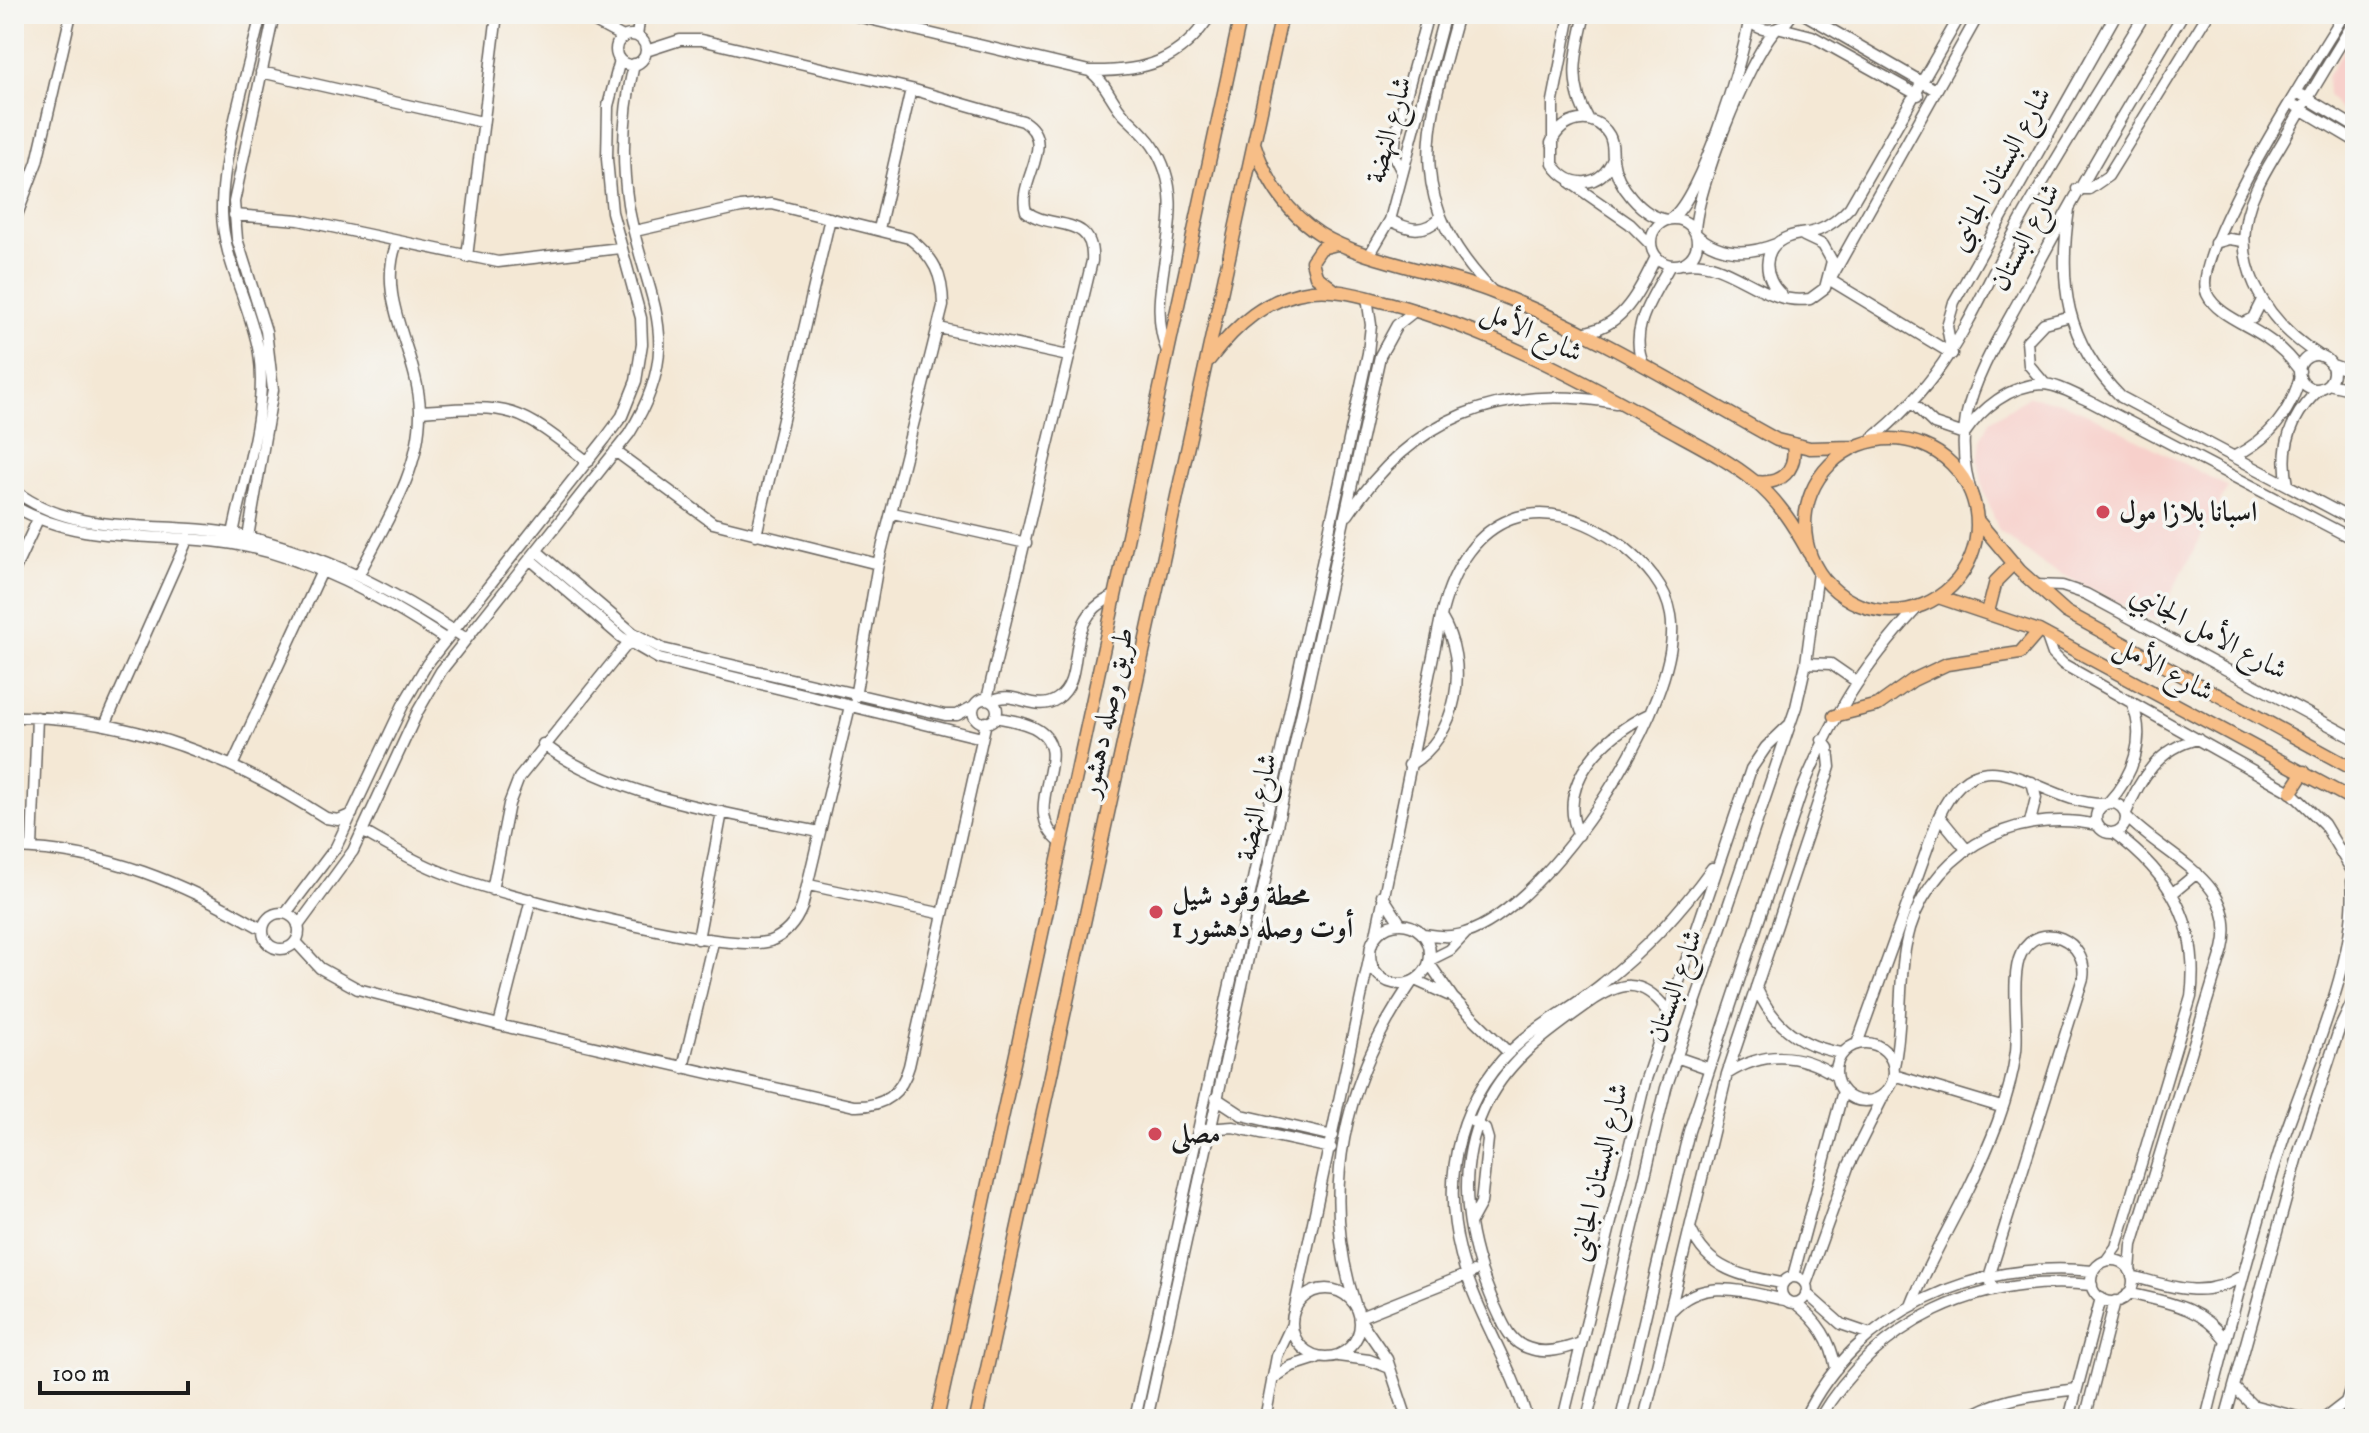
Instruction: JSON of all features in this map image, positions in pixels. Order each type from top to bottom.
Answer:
[{"type":"main road","name":"طريق وصله دهشور","points":[[937,1419],[1241,14]]},
{"type":"main road","name":"طريق وصله دهشور","points":[[976,1419],[1282,14]]},
{"type":"main road","name":"شارع الأمل","points":[[1254,142],[1266,175],[1286,205],[1310,228],[1337,244],[1494,292],[1580,333],[1777,440],[1793,445],[1854,447]]},
{"type":"main road","points":[[1334,290],[1316,276],[1312,261],[1321,248],[1337,244]]},
{"type":"main road","name":"شارع الأمل","points":[[1205,366],[1232,331],[1268,305],[1300,294],[1334,290],[1416,310],[1495,339],[1624,404],[1756,482],[1786,514],[1809,553]]},
{"type":"main road","points":[[1901,439],[1933,450],[1959,472],[1974,501],[1978,521],[1970,562],[1941,598],[1917,608],[1889,613],[1861,607],[1836,593],[1818,572],[1809,553],[1806,511],[1811,491],[1822,473],[1854,447],[1868,442],[1901,439]]},
{"type":"main road","points":[[1756,482],[1767,483],[1783,477],[1794,462],[1793,445]]},
{"type":"main road","name":"شارع الأمل","points":[[1978,521],[2035,585],[2066,612],[2355,770]]},
{"type":"main road","points":[[1988,612],[1996,581],[2014,563]]},
{"type":"main road","name":"شارع الأمل","points":[[1941,598],[2043,632],[2355,801]]},
{"type":"main road","points":[[1834,716],[1878,705],[1913,680],[1947,664],[2020,653],[2043,632]]},
{"type":"main road","points":[[2291,792],[2304,772]]},
{"type":"street","points":[[14,223],[35,171],[71,14]]},
{"type":"street","points":[[233,534],[258,406],[260,369],[254,332],[226,243],[222,200],[261,14]]},
{"type":"street","points":[[248,537],[273,390],[269,347],[240,251],[234,215],[237,176],[274,14]]},
{"type":"street","points":[[467,257],[497,14]]},
{"type":"street","points":[[580,14],[623,37],[637,36],[644,42],[646,51],[642,60],[634,64],[620,60]]},
{"type":"street","points":[[637,36],[640,14]]},
{"type":"street","points":[[848,14],[1089,71],[1122,72],[1156,65],[1195,34],[1211,14]]},
{"type":"street","points":[[1402,172],[1394,156],[1396,133],[1428,14]]},
{"type":"street","name":"شارع النهضة","points":[[1370,254],[1390,220],[1445,14]]},
{"type":"street","name":"شارع النهضة","points":[[1458,14],[1430,130],[1429,175],[1440,218],[1464,258],[1494,292]]},
{"type":"street","points":[[1570,14],[1553,101],[1553,164],[1567,179],[1630,224],[1651,245],[1656,257],[1670,265],[1707,264],[1763,292],[1800,301],[1810,299],[1830,280],[1934,89],[1979,14]]},
{"type":"street","points":[[1567,179],[1576,183],[1595,181],[1603,176],[1613,159],[1614,149],[1607,131],[1589,120],[1576,93],[1574,77],[1585,14]]},
{"type":"street","points":[[1684,264],[1697,248],[1699,202],[1742,87],[1757,54],[1792,14]]},
{"type":"street","points":[[1804,14],[1934,89]]},
{"type":"street","points":[[1613,159],[1623,183],[1649,214],[1685,221],[1711,245],[1729,251],[1754,251],[1832,224],[1850,207],[1961,14]]},
{"type":"street","name":"شارع البستان الجانبى","points":[[1952,354],[1947,326],[1954,302],[2116,14]]},
{"type":"street","name":"شارع البستان","points":[[1868,442],[1912,403],[1952,354],[2024,215],[2145,14]]},
{"type":"street","name":"شارع البستان","points":[[1974,501],[1965,469],[1967,413],[1999,338],[2077,189],[2183,14]]},
{"type":"street","points":[[2077,189],[2089,189],[2108,176],[2208,14]]},
{"type":"street","points":[[2344,14],[2291,102],[2215,243],[2204,271],[2204,288],[2217,307],[2274,343],[2310,388],[2324,386],[2355,390]]},
{"type":"street","points":[[1651,245],[1655,230],[1686,205],[1699,175],[1738,71],[1745,17],[1761,29],[1812,36],[1928,100]]},
{"type":"street","points":[[2355,20],[2255,190],[2243,241],[2261,302],[2287,332],[2330,364],[2355,373]]},
{"type":"street","points":[[623,37],[616,48],[620,60],[608,106],[607,133],[609,185],[620,248],[639,306],[641,356],[627,405],[588,462],[449,634],[403,705],[336,847],[286,913],[270,915],[262,929],[264,939],[271,947],[287,948],[296,942],[298,926],[340,870],[362,831],[418,711],[465,638],[534,556],[615,451],[643,409],[658,356],[656,301],[635,231],[624,157],[625,106],[634,64]]},
{"type":"street","points":[[646,51],[680,40],[701,40],[911,89],[1023,121],[1033,129],[1038,148],[1024,201],[1026,211],[1078,228],[1085,234],[1093,252],[989,700]]},
{"type":"street","points":[[1089,71],[1103,82],[1120,111],[1153,146],[1167,178],[1172,225],[1158,313],[1168,355]]},
{"type":"street","points":[[261,72],[482,122]]},
{"type":"street","points":[[879,229],[911,89]]},
{"type":"street","points":[[2291,102],[2352,138],[2354,126],[2297,92]]},
{"type":"street","points":[[2067,99],[2086,111]]},
{"type":"street","points":[[1551,144],[1561,127],[1569,122],[1589,120]]},
{"type":"street","points":[[2070,202],[2063,274],[2071,316],[2090,360],[2121,397],[2355,521]]},
{"type":"street","points":[[362,831],[448,875],[492,890],[713,942],[758,944],[781,936],[798,918],[809,885],[819,832],[853,701],[878,564],[939,328],[943,286],[937,267],[925,250],[909,238],[788,206],[756,204],[635,231]]},
{"type":"street","points":[[234,215],[299,220],[467,257],[520,262],[620,248]]},
{"type":"street","points":[[756,535],[830,218]]},
{"type":"street","points":[[1390,220],[1413,230],[1432,225],[1440,218]]},
{"type":"street","points":[[1797,235],[1815,239],[1829,252],[1830,280]]},
{"type":"street","points":[[2215,243],[2229,239],[2243,241]]},
{"type":"street","points":[[358,576],[409,474],[417,444],[420,411],[416,379],[390,290],[391,261],[397,242]]},
{"type":"street","points":[[1778,243],[1767,260],[1767,270],[1774,288],[1782,295]]},
{"type":"street","points":[[1580,333],[1603,327],[1622,314],[1632,303],[1656,257]]},
{"type":"street","points":[[1645,368],[1638,346],[1640,324],[1670,265]]},
{"type":"street","points":[[1830,280],[1952,354]]},
{"type":"street","name":"شارع النهضة","points":[[1205,1129],[1216,1098],[1368,353],[1371,325],[1367,297]]},
{"type":"street","points":[[2243,323],[2253,318],[2261,302]]},
{"type":"street","name":"شارع النهضة","points":[[1135,1419],[1159,1336],[1322,588],[1345,520],[1380,356],[1390,334],[1416,310]]},
{"type":"street","points":[[2071,316],[2044,323],[2027,341],[2029,365],[2045,384],[2089,401],[2355,540]]},
{"type":"street","points":[[939,328],[1068,356]]},
{"type":"street","points":[[2235,456],[2261,441],[2282,418],[2304,361],[2320,356]]},
{"type":"street","points":[[2288,485],[2285,458],[2290,432],[2302,408],[2333,374],[2330,364]]},
{"type":"street","points":[[1912,403],[1934,424],[1964,434],[1994,402],[2013,392],[2045,384]]},
{"type":"street","points":[[1345,520],[1398,454],[1428,430],[1462,413],[1499,402],[1539,397],[1624,404]]},
{"type":"street","points":[[420,411],[489,407],[512,411],[533,420],[588,462]]},
{"type":"street","points":[[615,451],[705,520],[878,564]]},
{"type":"street","points":[[14,490],[50,512],[81,521],[233,534],[311,556],[358,576],[449,634]]},
{"type":"street","points":[[14,506],[38,519],[96,535],[188,538],[248,547],[322,571],[449,634],[465,638]]},
{"type":"street","points":[[893,513],[1026,543]]},
{"type":"street","points":[[1265,1419],[1277,1356],[1292,1324],[1328,1141],[1376,935],[1441,617],[1462,558],[1488,531],[1510,520],[1535,514],[1560,516],[1586,525],[1640,561],[1657,579],[1668,602],[1673,626],[1670,659],[1649,714],[1579,835],[1526,893],[1487,923],[1465,934],[1450,950],[1430,961],[1414,981],[1369,1056],[1342,1144],[1337,1194],[1340,1238],[1359,1315],[1355,1342],[1338,1356]]},
{"type":"street","points":[[14,571],[38,519]]},
{"type":"street","points":[[105,725],[188,538]]},
{"type":"street","points":[[534,556],[628,643],[675,664],[853,701],[945,715],[957,715],[1005,695],[1034,704],[1049,703],[1065,691],[1085,619],[1098,604],[1114,596]]},
{"type":"street","points":[[534,556],[620,623],[655,646],[982,738]]},
{"type":"street","points":[[232,766],[322,571]]},
{"type":"street","name":"شارع البستان","points":[[1587,1419],[1657,1123],[1676,1057],[1790,724],[1806,663],[1818,572]]},
{"type":"street","name":"شارع الأمل الجانبي","points":[[2035,585],[2062,586],[2086,594],[2355,739]]},
{"type":"street","name":"شارع البستان","points":[[1621,1419],[1689,1131],[1822,740],[1857,682],[1917,608]]},
{"type":"street","points":[[1409,765],[1435,745],[1455,692],[1456,651],[1441,617]]},
{"type":"street","points":[[2043,632],[2053,654],[2063,664],[2291,792],[2324,824],[2353,880]]},
{"type":"street","points":[[492,890],[513,790],[543,744],[628,643]]},
{"type":"street","points":[[1806,663],[1831,664],[1857,682]]},
{"type":"street","points":[[296,942],[320,968],[348,985],[499,1025],[854,1106],[884,1102],[905,1081],[982,738],[997,708],[989,700]]},
{"type":"street","points":[[1028,726],[1034,704]]},
{"type":"street","points":[[2097,825],[2096,815],[2137,751],[2140,732],[2132,704]]},
{"type":"street","points":[[974,706],[976,717],[1028,726],[1044,736],[1051,750],[1041,812],[1047,830],[1061,843]]},
{"type":"street","points":[[1579,835],[1572,806],[1583,773],[1605,743],[1649,714]]},
{"type":"street","points":[[14,717],[105,725],[172,742],[232,766],[326,818],[338,820],[352,814]]},
{"type":"street","points":[[32,848],[37,717]]},
{"type":"street","name":"شارع البستان الجانبى","points":[[1563,1419],[1645,1082],[1667,1010],[1751,769],[1766,747],[1790,724]]},
{"type":"street","points":[[1671,1311],[1690,1294],[1714,1287],[1790,1301],[1806,1289],[1843,1179],[1894,1071],[1902,1022],[1904,962],[1913,919],[1935,881],[1966,849],[2001,830],[2030,822],[2064,820],[2097,825],[2106,833],[2114,833],[2125,826],[2126,815],[2144,778],[2160,757],[2177,745],[2198,739]]},
{"type":"street","points":[[1644,1419],[1727,1074],[1830,767],[1828,748],[1822,740]]},
{"type":"street","points":[[543,744],[595,775],[722,812],[819,832]]},
{"type":"street","points":[[1836,1076],[1843,1053],[1857,1044],[1939,816],[1951,794],[1971,778],[2009,772],[2066,800],[2119,804],[2126,815],[2165,852],[2197,873],[2217,893],[2227,920],[2226,935],[2132,1245],[2128,1293]]},
{"type":"street","points":[[2030,822],[2036,806],[2032,782]]},
{"type":"street","points":[[698,939],[722,812]]},
{"type":"street","points":[[1939,816],[1966,849]]},
{"type":"street","points":[[326,818],[336,847]]},
{"type":"street","points":[[1804,1419],[1836,1369],[1870,1334],[1911,1306],[1953,1285],[1990,1274],[2042,1268],[2093,1271],[2106,1261],[2116,1247],[2191,997],[2193,976],[2189,929],[2174,892],[2151,864],[2114,833]]},
{"type":"street","points":[[14,848],[87,854],[149,871],[205,896],[262,929]]},
{"type":"street","points":[[2206,1419],[2242,1276],[2282,1144],[2352,936],[2355,857]]},
{"type":"street","points":[[1527,1419],[1467,1275],[1452,1200],[1456,1149],[1465,1118],[1484,1081],[1509,1053],[1622,968],[1678,912],[1718,860]]},
{"type":"street","points":[[2174,892],[2197,873]]},
{"type":"street","points":[[809,885],[943,914]]},
{"type":"street","points":[[1382,895],[1400,923],[1423,934],[1465,934]]},
{"type":"street","points":[[499,1025],[531,899]]},
{"type":"street","points":[[286,913],[298,926]]},
{"type":"street","points":[[1376,935],[1387,926],[1400,923]]},
{"type":"street","points":[[1423,934],[1430,946],[1430,961],[1453,998],[1509,1053]]},
{"type":"street","points":[[1911,1306],[1933,1254],[1975,1174],[2001,1107],[2015,1057],[2016,974],[2021,954],[2041,937],[2063,938],[2078,950],[2084,968],[2083,978],[1990,1274],[1992,1289]]},
{"type":"street","points":[[683,1068],[713,942]]},
{"type":"street","points":[[1370,955],[1375,971],[1388,982],[1414,981],[1453,998]]},
{"type":"street","points":[[2193,976],[2213,977]]},
{"type":"street","points":[[1581,1343],[1550,1351],[1529,1349],[1518,1344],[1504,1327],[1480,1269],[1470,1223],[1467,1173],[1478,1124],[1498,1084],[1521,1055],[1609,989],[1623,984],[1642,988],[1667,1010]]},
{"type":"street","points":[[1756,987],[1772,1016],[1790,1033],[1811,1045],[1843,1053]]},
{"type":"street","points":[[2225,1419],[2300,1149],[2339,1030],[2355,996]]},
{"type":"street","points":[[1857,1044],[1880,1047],[1894,1071],[2001,1107]]},
{"type":"street","points":[[1727,1074],[1753,1060],[1781,1056],[1810,1062],[1836,1076],[1843,1091],[1853,1099],[1866,1102],[1884,1095]]},
{"type":"street","points":[[1676,1057],[1708,1068]]},
{"type":"street","points":[[1691,1230],[1705,1255],[1728,1271],[1782,1283],[1793,1276],[1843,1091]]},
{"type":"street","points":[[1216,1098],[1242,1115],[1328,1141]]},
{"type":"street","points":[[1465,1118],[1478,1124]]},
{"type":"street","points":[[1205,1129],[1240,1128],[1342,1144]]},
{"type":"street","points":[[1689,1131],[1710,1136]]},
{"type":"street","points":[[2282,1144],[2300,1149]]},
{"type":"street","points":[[1611,1229],[1633,1234]]},
{"type":"street","points":[[2106,1261],[2122,1263],[2131,1274],[2200,1292],[2215,1289],[2242,1276]]},
{"type":"street","points":[[1359,1315],[1480,1269]]},
{"type":"street","points":[[2093,1271],[2092,1285],[2101,1298],[2115,1301],[2128,1293],[2194,1310],[2217,1327],[2225,1339]]},
{"type":"street","points":[[1793,1276],[1841,1324],[1870,1334]]},
{"type":"street","points":[[1782,1283],[1780,1292],[1814,1319],[1827,1338],[1836,1369]]},
{"type":"street","points":[[1819,1419],[1844,1381],[1884,1341],[1928,1312],[1992,1289],[2043,1283],[2092,1285]]},
{"type":"street","points":[[1294,1311],[1306,1296],[1324,1289],[1343,1293],[1378,1342],[1407,1419]]},
{"type":"street","points":[[2069,1419],[2101,1298]]},
{"type":"street","points":[[2085,1419],[2115,1301]]},
{"type":"street","points":[[1292,1324],[1301,1347],[1323,1358]]},
{"type":"street","name":"شارع النهضة","points":[[1147,1419],[1159,1336]]},
{"type":"street","points":[[1272,1379],[1300,1362],[1338,1356],[1361,1358],[1390,1368]]},
{"type":"street","points":[[2324,1419],[2346,1402],[2355,1374]]},
{"type":"street","points":[[2234,1387],[2252,1405],[2305,1419]]},
{"type":"street","points":[[1965,1419],[1982,1408],[2012,1398],[2076,1389]]},
{"type":"shaded area","points":[[2355,30],[2355,120],[2339,110],[2328,95],[2327,77]]},
{"type":"shaded area","name":"اسبانا بلازا مول","points":[[2029,396],[2060,402],[2097,418],[2228,487],[2156,621],[2047,567],[1999,531],[1984,492],[1978,460],[1982,437],[1990,421]]},
{"type":"place","name":"اسبانا بلازا مول","points":[[2103,512]]},
{"type":"place","name":"محطة وقود شيل أوت وصله دهشور 1","points":[[1156,912]]},
{"type":"place","name":"مصلى","points":[[1155,1134]]}]
